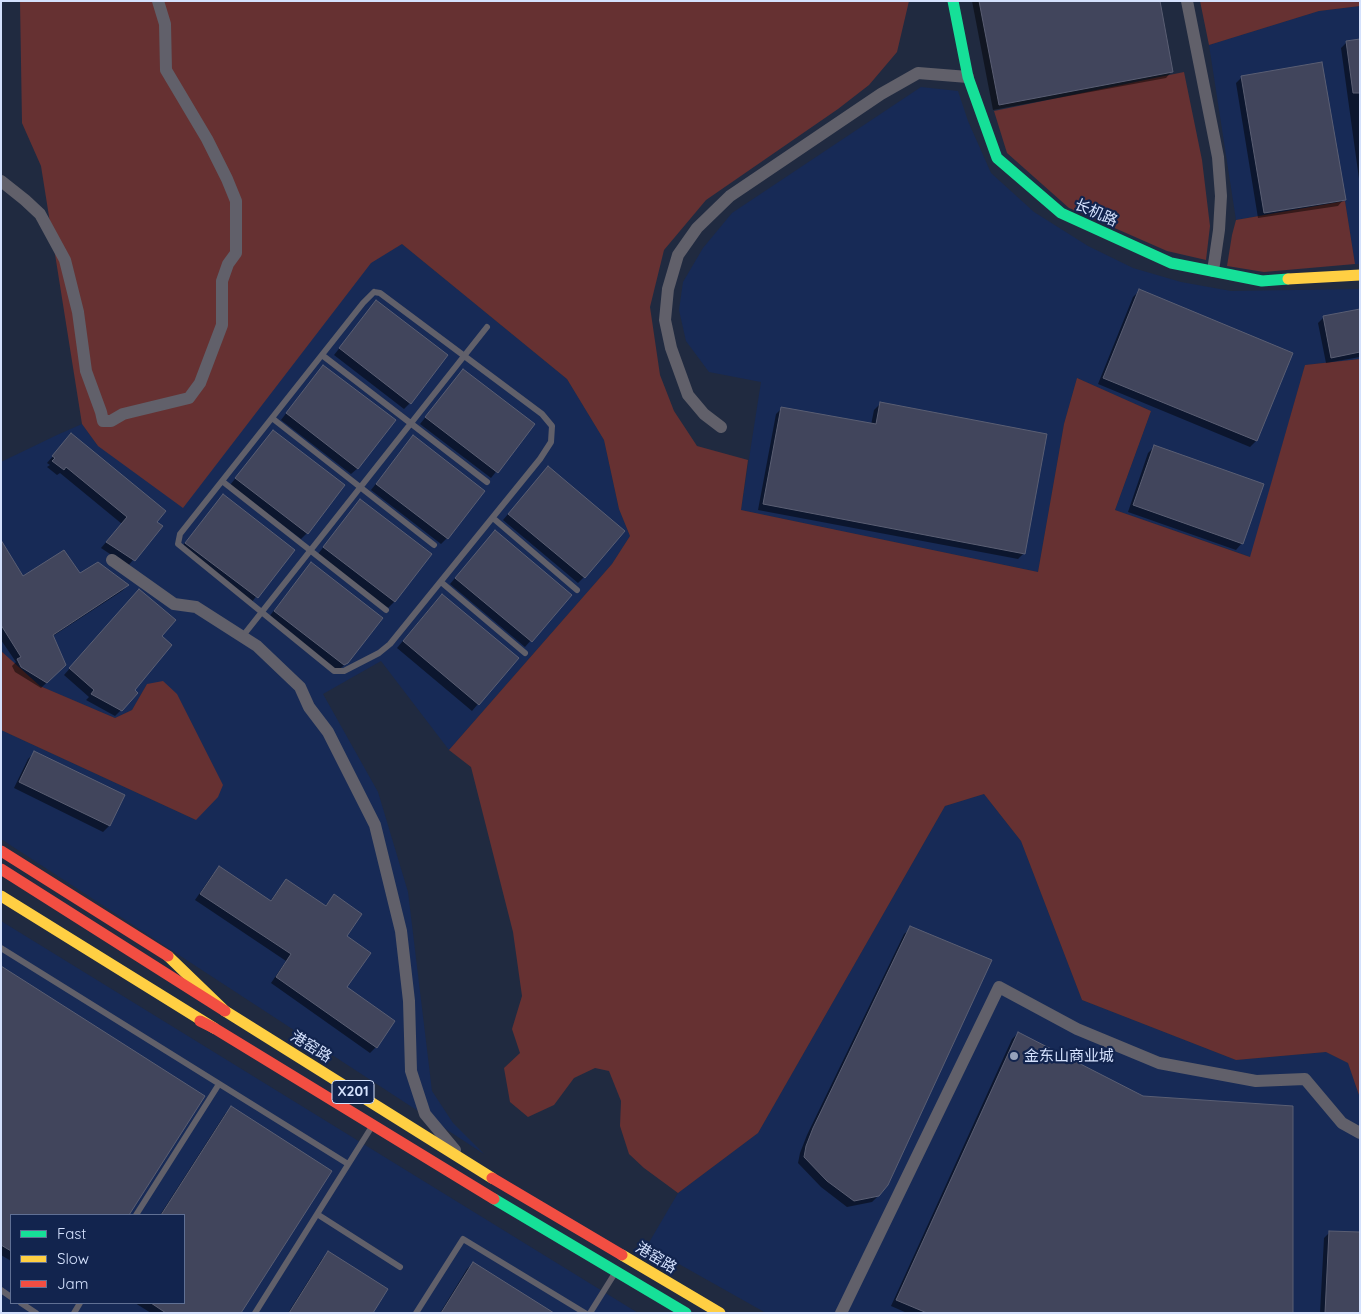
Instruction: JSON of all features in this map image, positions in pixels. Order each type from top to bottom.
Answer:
[{"type":"main road","name":"长机路","points":[[953,1],[968,76],[998,158],[1061,213],[1171,263],[1262,281],[1360,275]]},
{"type":"main road","name":"港窑路","points":[[1,851],[165,953],[225,1010],[464,1162],[720,1313]]},
{"type":"main road","points":[[1,868],[225,1010]]},
{"type":"main road","points":[[1,896],[214,1028]]},
{"type":"main road","name":"X201","points":[[1,908],[135,991],[214,1028],[455,1176],[686,1313]]},
{"type":"street","points":[[1,181],[40,214],[65,260],[78,312],[86,371],[101,412],[102,421],[111,421],[123,414],[189,398],[200,383],[222,325],[222,281],[228,264],[236,253],[236,201],[228,179],[207,139],[166,70],[165,24],[158,1]]},
{"type":"street","points":[[1187,1],[1218,157],[1221,196],[1219,230],[1213,271]]},
{"type":"street","points":[[721,427],[704,414],[688,395],[671,348],[665,320],[668,289],[678,256],[697,228],[730,196],[882,94],[918,74],[968,76]]},
{"type":"street","points":[[112,560],[174,604],[196,607],[257,646],[300,687],[309,706],[328,732],[375,825],[401,931],[409,1001],[411,1071],[425,1114],[464,1162]]},
{"type":"street","points":[[841,1313],[999,987],[1077,1029],[1159,1063],[1256,1080],[1304,1079],[1342,1122],[1360,1133]]},
{"type":"lane","points":[[374,292],[380,293],[464,356],[542,414],[552,426],[551,442],[540,460],[441,582],[390,644],[379,653],[344,672],[334,671],[178,544],[180,534],[222,480],[374,292]]},
{"type":"lane","points":[[242,637],[487,327]]},
{"type":"lane","points":[[322,355],[488,482]]},
{"type":"lane","points":[[272,418],[434,545]]},
{"type":"lane","points":[[222,480],[386,610]]},
{"type":"lane","points":[[493,518],[577,590]]},
{"type":"lane","points":[[441,582],[525,653]]},
{"type":"lane","points":[[1,948],[348,1164]]},
{"type":"lane","points":[[137,1214],[219,1084]]},
{"type":"lane","points":[[255,1313],[372,1125]]},
{"type":"lane","points":[[317,1214],[400,1267]]},
{"type":"lane","points":[[416,1313],[463,1239],[585,1313]]},
{"type":"lane","points":[[590,1313],[616,1271]]},
{"type":"lane","points":[[22,1304],[36,1313]]},
{"type":"shaded area","points":[[20,1],[909,1],[897,52],[869,85],[838,109],[706,200],[664,250],[650,307],[660,375],[674,411],[697,446],[748,460],[741,510],[1038,572],[1064,424],[1077,378],[1151,411],[1115,510],[1250,557],[1305,365],[1360,359],[1360,1098],[1348,1063],[1326,1052],[1236,1060],[1082,1000],[1021,841],[984,794],[945,806],[758,1133],[678,1193],[644,1168],[629,1154],[620,1126],[621,1101],[609,1071],[595,1068],[574,1078],[554,1105],[528,1117],[510,1102],[504,1068],[520,1053],[512,1029],[522,996],[513,932],[471,767],[449,750],[612,564],[630,536],[619,509],[604,440],[567,379],[402,244],[371,263],[183,508],[98,446],[82,424],[41,166],[22,123]]},
{"type":"shaded area","points":[[1200,1],[1360,1],[1360,6],[1319,11],[1209,45]]},
{"type":"shaded area","points":[[1360,6],[1360,264],[1355,264],[1345,201],[1236,220],[1209,45],[1319,11]]},
{"type":"shaded area","points":[[1184,72],[1202,160],[1210,226],[1206,260],[1167,251],[1069,208],[1007,153],[994,111]]},
{"type":"shaded area","points":[[921,87],[958,91],[968,121],[991,173],[1034,212],[1088,246],[1133,268],[1181,282],[1231,291],[1360,289],[1360,359],[1305,365],[1251,557],[1115,510],[1151,411],[1077,378],[1064,424],[1038,572],[741,510],[761,382],[709,372],[686,341],[679,310],[683,282],[703,248],[732,213]]},
{"type":"shaded area","points":[[1345,201],[1355,264],[1264,272],[1227,266],[1236,220]]},
{"type":"shaded area","points":[[402,244],[567,379],[604,440],[619,509],[630,536],[612,564],[449,750],[381,661],[323,694],[378,792],[408,892],[432,1091],[453,1123],[484,1154],[1,839],[1,730],[196,820],[147,684],[132,710],[115,718],[39,686],[1,651],[1,462],[82,424],[98,446],[371,262]]},
{"type":"shaded area","points":[[1,651],[40,686],[115,718],[132,710],[147,684],[163,681],[177,694],[223,785],[218,797],[196,820],[1,730]]},
{"type":"shaded area","name":"金东山商业城","points":[[984,794],[1021,841],[1082,1000],[1236,1060],[1326,1052],[1348,1063],[1360,1098],[1360,1313],[766,1313],[647,1246],[678,1193],[758,1133],[945,806]]},
{"type":"shaded area","points":[[1,921],[638,1313],[1,1313]]},
{"type":"building","points":[[979,1],[1160,1],[1173,72],[999,105]]},
{"type":"building","points":[[1360,39],[1360,93],[1353,93],[1346,41]]},
{"type":"building","points":[[1322,62],[1346,200],[1264,213],[1241,76]]},
{"type":"building","points":[[1139,289],[1293,353],[1257,441],[1103,378]]},
{"type":"building","points":[[376,300],[448,355],[411,404],[339,348]]},
{"type":"building","points":[[1360,309],[1360,352],[1331,358],[1323,316]]},
{"type":"building","points":[[323,365],[396,420],[358,469],[286,413]]},
{"type":"building","points":[[463,369],[535,424],[498,473],[425,417]]},
{"type":"building","points":[[880,402],[1047,434],[1025,554],[763,504],[781,407],[876,424]]},
{"type":"building","points":[[273,430],[345,485],[308,534],[235,478]]},
{"type":"building","points":[[71,433],[166,511],[157,522],[163,526],[135,561],[106,542],[127,517],[66,467],[64,470],[52,461],[55,458],[52,456]]},
{"type":"building","points":[[413,435],[485,491],[448,539],[376,484]]},
{"type":"building","points":[[1154,445],[1264,484],[1243,544],[1133,505]]},
{"type":"building","points":[[548,466],[625,531],[585,578],[508,514]]},
{"type":"building","points":[[223,494],[295,550],[258,598],[185,543]]},
{"type":"building","points":[[360,499],[432,554],[395,602],[323,547]]},
{"type":"building","points":[[495,530],[572,595],[532,642],[455,578]]},
{"type":"building","points":[[1,540],[23,576],[64,550],[80,573],[98,562],[129,585],[53,635],[66,665],[47,683],[21,667],[17,659],[21,657],[1,625]]},
{"type":"building","points":[[311,562],[383,618],[348,663],[344,665],[274,611]]},
{"type":"building","points":[[139,589],[176,620],[162,636],[172,645],[135,690],[138,693],[122,711],[91,694],[94,690],[69,668]]},
{"type":"building","points":[[442,594],[519,658],[479,705],[403,641]]},
{"type":"building","points":[[34,751],[125,795],[110,826],[19,782]]},
{"type":"building","points":[[219,866],[271,901],[286,879],[326,906],[334,894],[362,914],[347,936],[371,953],[347,987],[395,1021],[377,1048],[276,977],[291,954],[200,894]]},
{"type":"building","points":[[910,926],[992,960],[888,1185],[879,1196],[854,1201],[827,1181],[804,1157],[806,1146]]},
{"type":"building","points":[[1,966],[205,1096],[130,1214],[10,1214],[10,1250],[1,1245]]},
{"type":"building","points":[[1018,1032],[1143,1096],[1293,1106],[1293,1313],[927,1313],[896,1300]]},
{"type":"building","points":[[231,1106],[332,1171],[241,1313],[166,1313],[152,1304],[185,1304],[185,1214],[162,1214]]},
{"type":"building","points":[[1329,1231],[1360,1232],[1360,1313],[1325,1313]]},
{"type":"building","points":[[328,1251],[388,1289],[373,1313],[289,1313]]},
{"type":"building","points":[[473,1262],[554,1313],[441,1313]]},
{"type":"traffic: fast","points":[[953,1],[968,77],[997,158],[1061,213],[1171,263],[1262,281],[1288,279]]},
{"type":"traffic: fast","points":[[494,1199],[686,1313]]},
{"type":"traffic: slow","points":[[1288,279],[1360,275]]},
{"type":"traffic: slow","points":[[1,896],[214,1028]]},
{"type":"traffic: slow","points":[[168,956],[225,1011],[492,1178]]},
{"type":"traffic: slow","points":[[622,1255],[720,1313]]},
{"type":"traffic: jam","points":[[1,851],[168,956]]},
{"type":"traffic: jam","points":[[1,869],[225,1011]]},
{"type":"traffic: jam","points":[[200,1021],[494,1199]]},
{"type":"traffic: jam","points":[[492,1178],[622,1255]]},
{"type":"place","name":"金东山商业城","points":[[1014,1056]]}]
